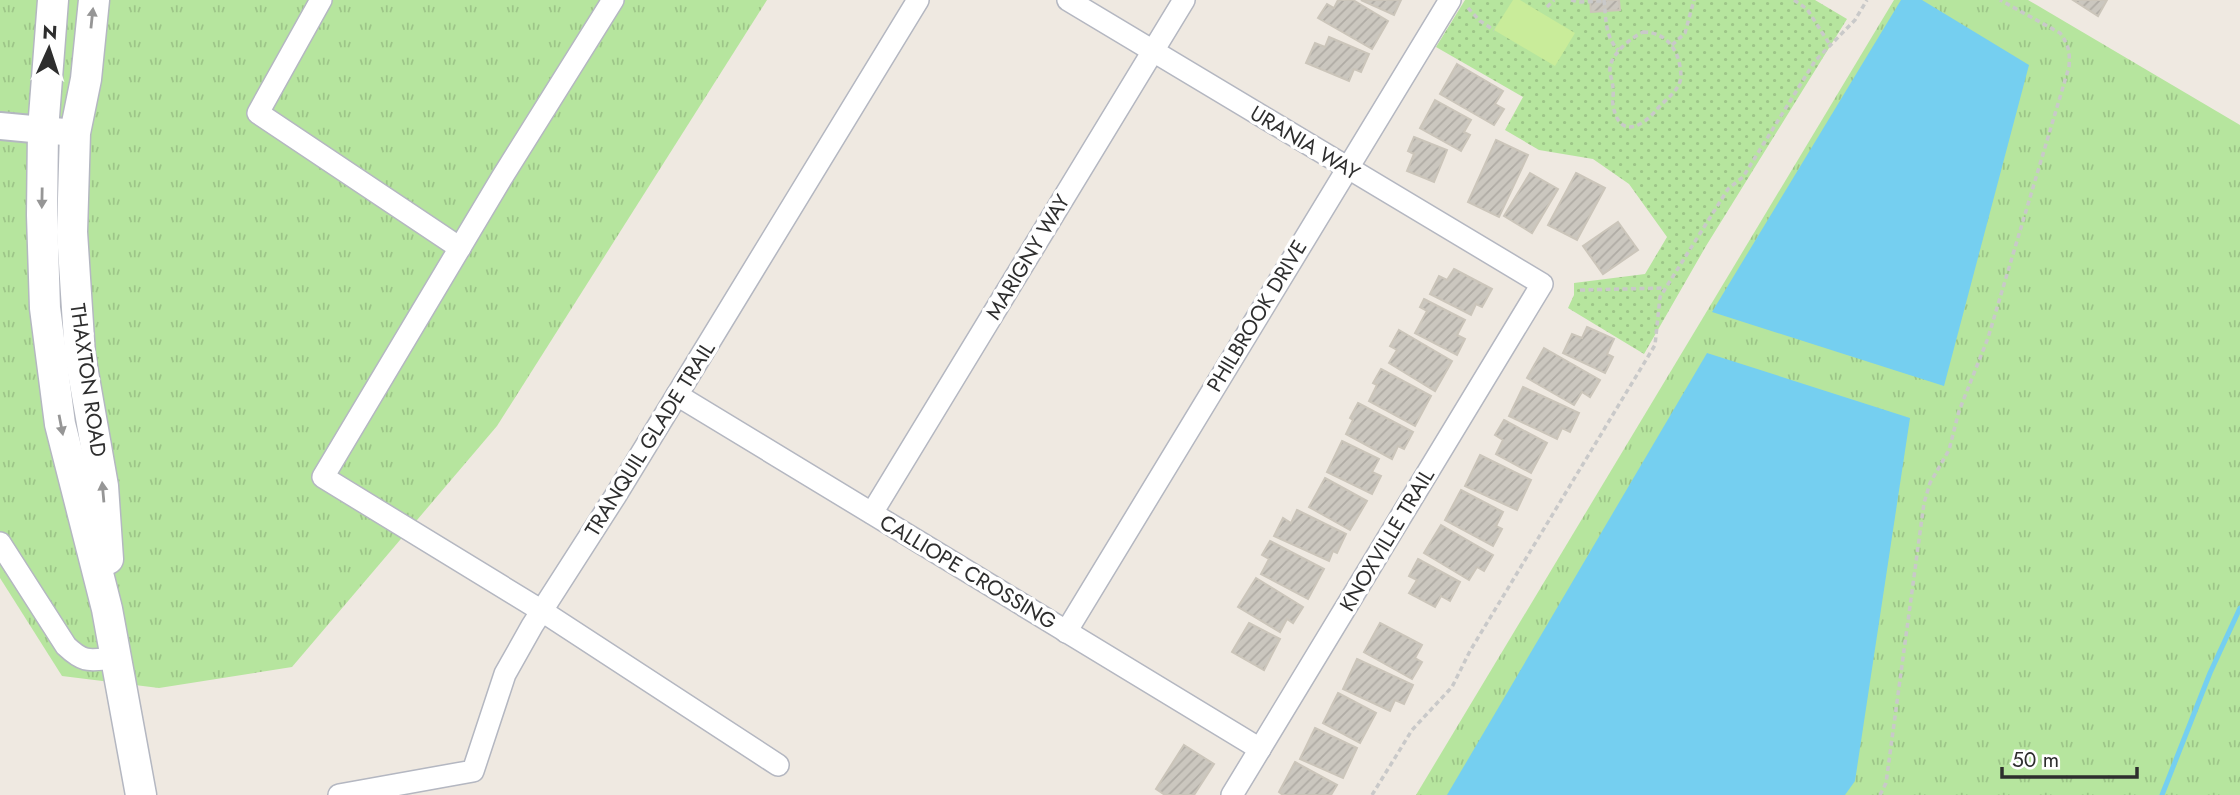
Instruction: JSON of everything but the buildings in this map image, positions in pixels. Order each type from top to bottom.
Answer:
[{"type":"main road","name":"THAXTON ROAD","points":[[53,0],[43,130],[45,309],[58,411],[107,609],[114,657],[143,794]]},
{"type":"main road","name":"THAXTON ROAD","points":[[94,0],[86,79],[75,133],[73,270],[80,355],[103,486],[114,657]]},
{"type":"street","points":[[321,0],[258,113],[460,248]]},
{"type":"street","points":[[613,0],[323,477],[542,611],[778,765]]},
{"type":"street","name":"TRANQUIL GLADE TRAIL","points":[[342,795],[472,771],[505,674],[918,0]]},
{"type":"street","name":"URANIA WAY","points":[[1068,0],[1542,285]]},
{"type":"street","name":"MARIGNY WAY","points":[[872,513],[1184,0]]},
{"type":"street","name":"PHILBROOK DRIVE","points":[[1066,632],[1347,168],[1458,3]]},
{"type":"street","points":[[0,126],[75,133]]},
{"type":"street","name":"KNOXVILLE TRAIL","points":[[1232,795],[1542,285]]},
{"type":"street","name":"CALLIOPE CROSSING","points":[[677,395],[1260,749]]},
{"type":"street","points":[[0,543],[66,646],[79,658],[91,660],[114,657]]},
{"type":"path","points":[[1547,8],[1554,0]]},
{"type":"path","points":[[1571,0],[1604,0],[1607,34],[1619,51]]},
{"type":"path","points":[[1672,45],[1685,33],[1694,0]]},
{"type":"path","points":[[1794,0],[1807,9],[1830,45]]},
{"type":"path","points":[[1372,795],[1412,730],[1452,687],[1470,651],[1655,345],[1660,297],[1665,288],[1728,189],[1743,177],[1815,61],[1855,20],[1867,0]]},
{"type":"path","points":[[1880,795],[1886,783],[1924,503],[1930,483],[1950,450],[1959,411],[1988,338],[2069,67],[2070,53],[2067,42],[2060,33],[2000,0]]},
{"type":"path","points":[[1458,3],[1475,13],[1480,21],[1494,30]]},
{"type":"path","points":[[1660,34],[1672,45],[1681,72],[1679,84],[1651,119],[1637,127],[1625,125],[1620,121],[1613,107],[1614,90],[1610,71],[1619,51],[1637,35],[1660,34]]},
{"type":"path","points":[[1580,290],[1665,288]]},
{"type":"green space","points":[[0,0],[767,0],[497,426],[292,667],[159,688],[62,676],[0,578]]},
{"type":"green space","points":[[1465,0],[1815,0],[1847,19],[1706,246],[1644,354],[1568,308],[1574,295],[1574,283],[1645,274],[1667,237],[1629,184],[1593,159],[1539,150],[1505,130],[1523,97],[1436,47]]},
{"type":"green space","points":[[1513,0],[1520,0],[1575,33],[1555,66],[1494,30]]},
{"type":"green space","points":[[1894,0],[2028,0],[2240,125],[2240,795],[1416,795]]},
{"type":"water","points":[[1901,0],[1922,0],[2029,65],[1944,386],[1712,312]]},
{"type":"water","points":[[1707,353],[1910,418],[1855,781],[1845,795],[1447,795]]},
{"type":"waterway","points":[[2162,795],[2210,673],[2240,608]]}]
